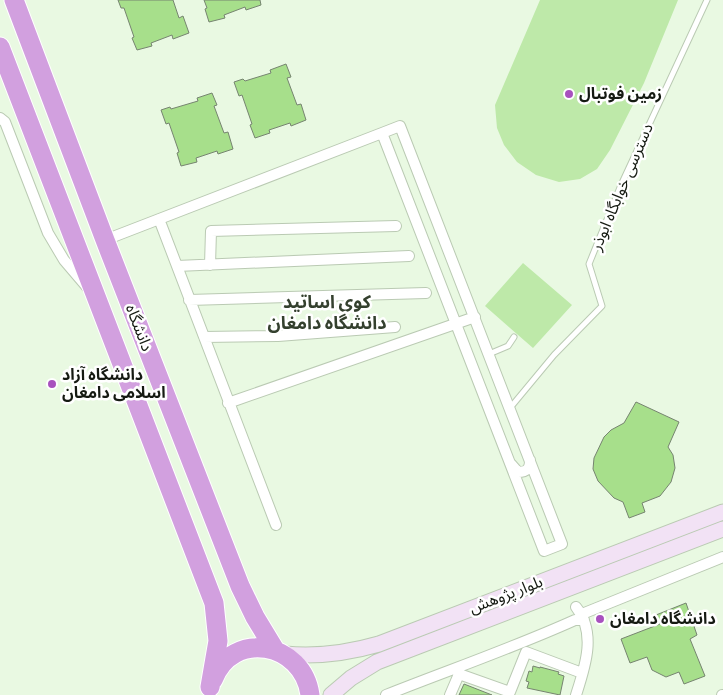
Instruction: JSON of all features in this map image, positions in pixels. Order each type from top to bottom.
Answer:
[{"type":"highway","name":"دانشگاه","points":[[14,0],[240,586],[255,617],[280,652],[295,662],[304,673],[309,685],[310,695]]},
{"type":"highway","name":"دانشگاه","points":[[0,47],[214,603],[218,640],[209,691]]},
{"type":"highway","points":[[209,691],[215,674],[223,663],[234,654],[248,649],[261,648],[280,652]]},
{"type":"street","points":[[0,118],[5,122],[48,233],[64,260],[96,298]]},
{"type":"street","points":[[105,240],[400,126],[562,544],[544,551],[382,133]]},
{"type":"street","points":[[159,218],[276,525]]},
{"type":"street","points":[[210,264],[211,231],[396,226]]},
{"type":"street","points":[[177,266],[409,256]]},
{"type":"street","points":[[189,300],[426,293]]},
{"type":"street","points":[[228,403],[474,317]]},
{"type":"street","points":[[204,337],[278,336],[395,327]]},
{"type":"street","points":[[509,461],[518,472],[524,472],[530,466],[530,460]]},
{"type":"street","name":"بلوار پژوهش","points":[[280,652],[303,656],[344,653],[379,644],[723,512]]},
{"type":"street","name":"بلوار پژوهش","points":[[331,695],[351,678],[377,662],[723,529]]},
{"type":"street","points":[[386,695],[524,648],[575,620],[581,614],[723,557]]},
{"type":"street","points":[[576,695],[588,648],[581,614]]},
{"type":"street","points":[[524,648],[582,673]]},
{"type":"street","points":[[458,671],[512,694],[524,648]]},
{"type":"street","points":[[450,695],[458,671]]},
{"type":"lane","name":"دسترسی خوابگاه ابوذر","points":[[510,409],[554,355],[602,306],[589,264],[621,185],[707,0]]},
{"type":"lane","points":[[489,354],[508,346],[514,337]]},
{"type":"green space","name":"زمین فوتبال","points":[[540,0],[678,0],[644,83],[610,150],[597,169],[580,179],[559,182],[536,175],[517,162],[504,145],[497,128],[495,105]]},
{"type":"green space","points":[[523,263],[572,305],[533,348],[485,306]]},
{"type":"building","points":[[118,0],[173,0],[179,18],[183,16],[189,33],[173,39],[172,35],[151,43],[152,46],[137,50],[124,8],[121,8]]},
{"type":"building","points":[[204,0],[260,0],[261,5],[246,10],[245,7],[224,15],[225,18],[209,22]]},
{"type":"building","points":[[286,64],[291,77],[287,78],[297,105],[301,104],[306,120],[291,126],[290,123],[269,130],[270,133],[255,138],[242,95],[239,96],[234,82],[243,79],[245,81],[271,73],[270,70]]},
{"type":"building","points":[[212,93],[217,105],[214,106],[224,133],[228,132],[233,149],[218,154],[217,151],[196,158],[197,162],[181,166],[177,153],[179,152],[169,123],[166,124],[161,110],[198,101],[197,98]]},
{"type":"building","points":[[636,402],[679,422],[668,447],[673,455],[675,468],[671,482],[660,496],[642,503],[645,512],[629,518],[623,502],[614,498],[598,481],[593,469],[594,458],[604,437],[611,430],[624,423]]},
{"type":"building","points":[[686,603],[697,635],[690,639],[705,676],[684,684],[679,672],[666,677],[652,670],[647,657],[630,663],[621,639],[660,624],[656,615]]},
{"type":"building","points":[[533,666],[559,672],[558,674],[564,676],[560,695],[527,688],[529,682],[526,681],[529,671],[532,672]]},
{"type":"building","points":[[464,684],[492,695],[459,695]]},
{"type":"place","name":"زمین فوتبال","points":[[569,94]]},
{"type":"place","name":"دانشگاه آزاد اسلامی دامغان","points":[[52,384]]},
{"type":"place","name":"دانشگاه دامغان","points":[[600,619]]},
{"type":"district","name":"کوی اساتید دانشگاه دامغان","points":[[327,312]]}]
